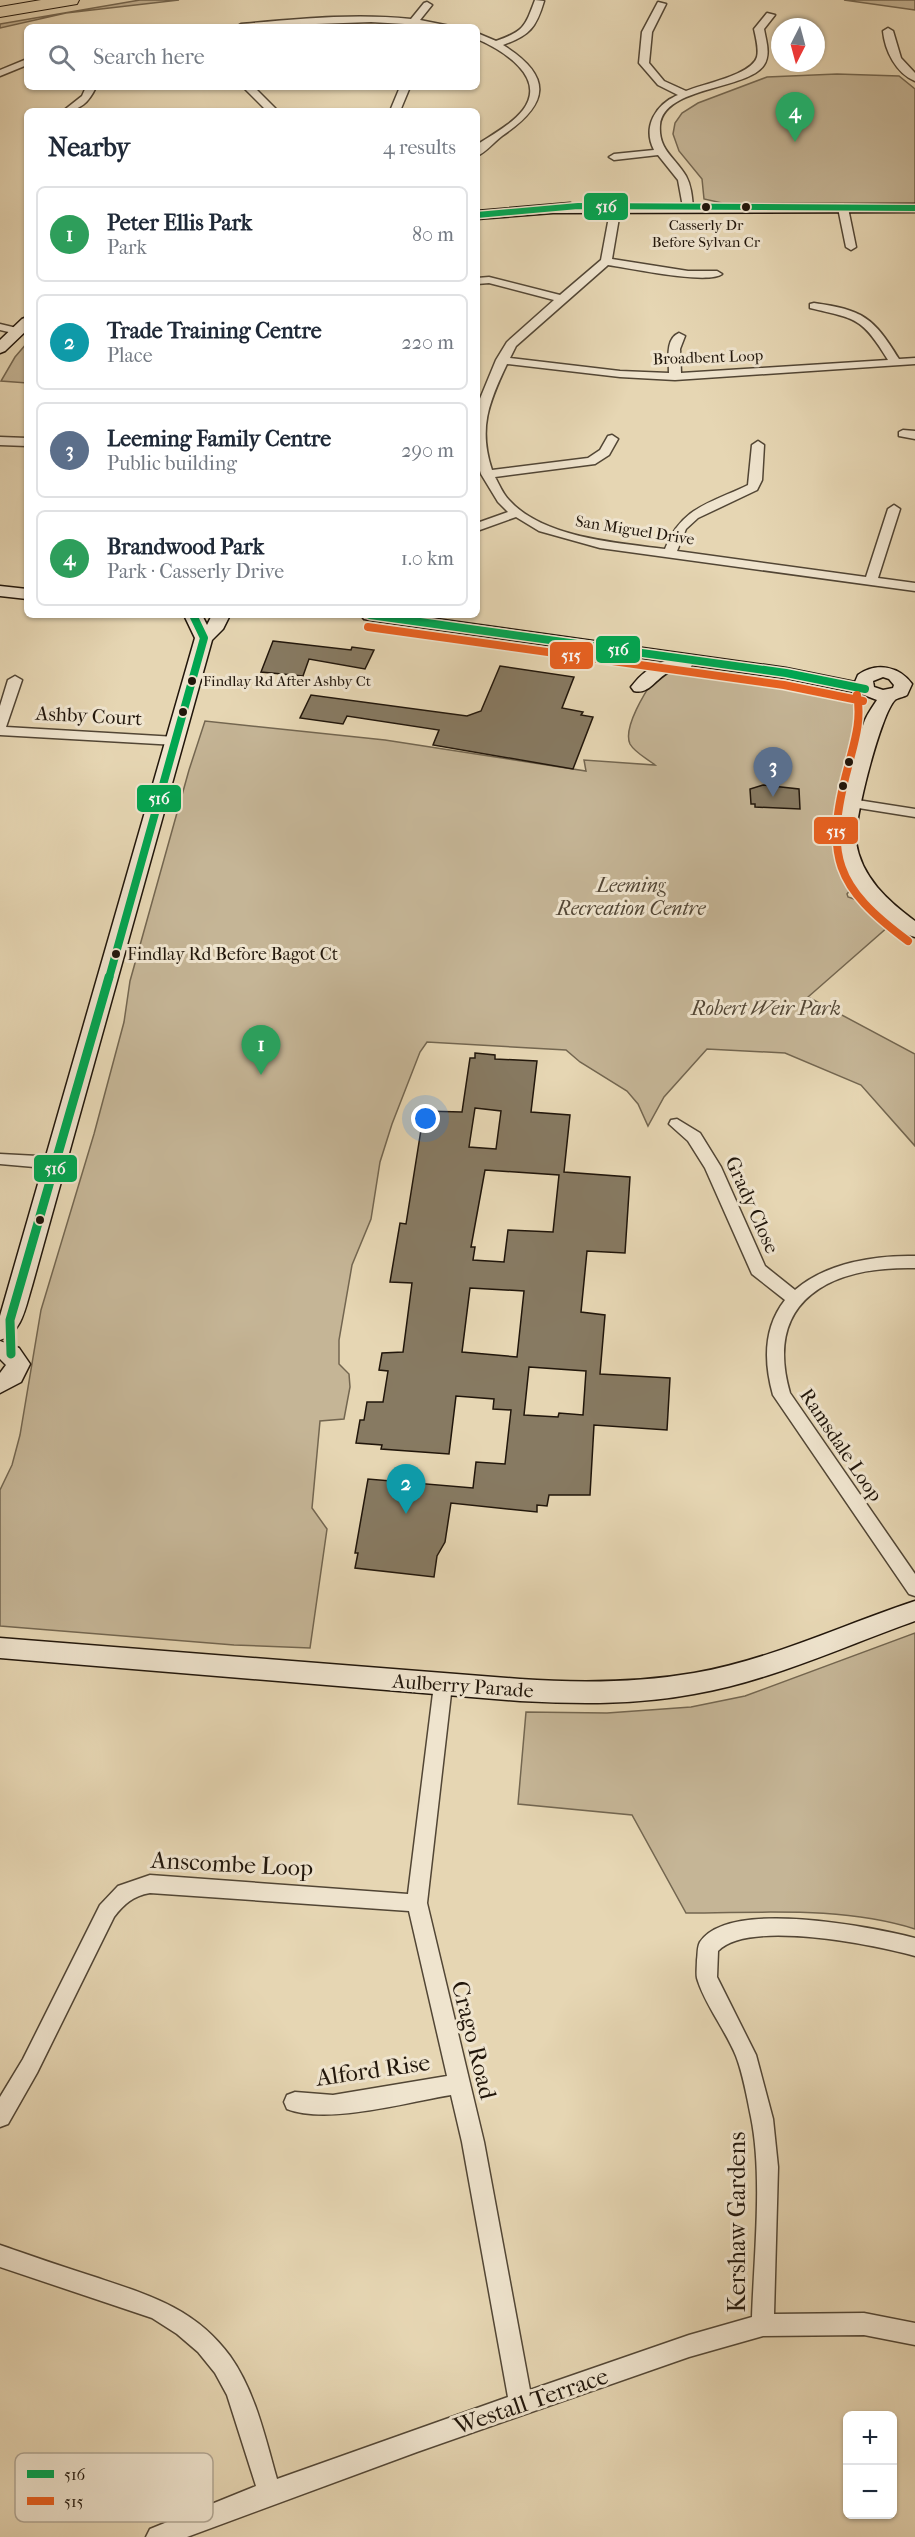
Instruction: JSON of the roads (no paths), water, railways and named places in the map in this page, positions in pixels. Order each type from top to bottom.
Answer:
[{"type":"highway","points":[[0,12],[71,0]]},
{"type":"main road","points":[[480,215],[609,207],[915,208]]},
{"type":"main road","points":[[7,333],[24,318]]},
{"type":"main road","points":[[0,580],[24,581]]},
{"type":"main road","points":[[0,591],[24,594]]},
{"type":"main road","points":[[194,618],[204,638]]},
{"type":"main road","points":[[0,1385],[8,1381],[17,1370],[16,1359],[6,1352],[5,1326],[57,1163],[204,638],[217,625],[220,618]]},
{"type":"main road","points":[[392,618],[867,685]]},
{"type":"main road","points":[[472,618],[867,685]]},
{"type":"main road","points":[[640,687],[653,672],[674,664],[765,675],[786,673]]},
{"type":"main road","points":[[867,685],[877,672],[889,673],[904,690],[875,718]]},
{"type":"main road","points":[[867,685],[875,718],[851,803],[846,841],[855,869],[869,891],[886,909],[915,931]]},
{"type":"main road","name":"Aulberry Parade","points":[[0,1648],[443,1685],[552,1693],[608,1693],[664,1688],[722,1678],[778,1661],[915,1611]]},
{"type":"street","points":[[497,44],[517,37],[530,29],[539,1]]},
{"type":"street","points":[[661,4],[647,28],[644,63],[661,83],[684,94]]},
{"type":"street","points":[[415,20],[427,5]]},
{"type":"street","points":[[688,207],[681,176],[660,152],[654,137],[657,120],[668,106],[684,94],[747,74],[759,65],[763,54],[759,29],[770,15]]},
{"type":"street","points":[[276,24],[347,18],[415,20],[435,24]]},
{"type":"street","points":[[888,31],[888,43],[893,54],[901,66],[915,78]]},
{"type":"street","points":[[480,37],[507,50],[523,65],[532,78],[534,91],[529,110],[480,147]]},
{"type":"street","points":[[0,73],[24,63]]},
{"type":"street","points":[[72,108],[86,98],[90,90]]},
{"type":"street","points":[[251,90],[270,108]]},
{"type":"street","points":[[396,108],[404,90]]},
{"type":"street","points":[[614,157],[660,152]]},
{"type":"street","points":[[609,207],[610,231],[606,261],[688,274],[717,274]]},
{"type":"street","points":[[843,208],[851,247]]},
{"type":"street","name":"San Miguel Drive","points":[[480,412],[502,360],[520,334],[606,261]]},
{"type":"street","points":[[480,281],[489,280],[562,299]]},
{"type":"street","points":[[814,306],[847,311],[867,321],[875,329],[895,362]]},
{"type":"street","points":[[675,377],[674,349],[679,336]]},
{"type":"street","name":"Broadbent Loop","points":[[502,360],[620,374],[675,377],[915,361]]},
{"type":"street","points":[[487,474],[591,462],[605,452],[612,439]]},
{"type":"street","points":[[0,441],[24,442]]},
{"type":"street","points":[[670,553],[679,528],[694,515],[753,487],[756,480],[758,445]]},
{"type":"street","name":"San Miguel Drive","points":[[480,446],[487,474],[504,502],[517,513],[543,528],[569,537],[600,544],[915,587]]},
{"type":"street","points":[[871,581],[894,509]]},
{"type":"street","points":[[480,526],[517,513]]},
{"type":"street","name":"Ashby Court","points":[[0,727],[15,680]]},
{"type":"street","name":"Ashby Court","points":[[0,731],[176,741]]},
{"type":"street","points":[[851,803],[915,813]]},
{"type":"street","name":"Grady Close","points":[[677,1124],[694,1137],[713,1167],[758,1270],[795,1299]]},
{"type":"street","points":[[0,1160],[57,1163]]},
{"type":"street","points":[[795,1299],[811,1287],[845,1272],[882,1263],[915,1262]]},
{"type":"street","name":"Ramsdale Loop","points":[[795,1299],[782,1322],[774,1358],[776,1377],[782,1395],[915,1590]]},
{"type":"street","name":"Crago Road","points":[[443,1685],[417,1903],[473,2142],[521,2404]]},
{"type":"street","name":"Anscombe Loop","points":[[0,2117],[30,2066],[107,1911],[119,1894],[133,1887],[150,1884],[417,1903]]},
{"type":"street","name":"Kershaw Gardens","points":[[763,2325],[767,2167],[762,2119],[746,2055],[707,1977],[708,1948],[719,1936],[745,1929],[780,1928],[842,1931],[888,1939],[915,1947]]},
{"type":"street","name":"Alford Rise","points":[[295,2102],[333,2105],[458,2084]]},
{"type":"street","points":[[0,2256],[158,2309],[180,2321],[211,2347],[233,2378],[247,2415],[269,2493]]},
{"type":"street","name":"Westall Terrace","points":[[213,2515],[269,2493],[521,2404],[689,2346],[763,2325],[864,2324],[915,2334]]},
{"type":"street","name":"Westall Terrace","points":[[158,2537],[196,2522]]},
{"type":"place","name":"Brandwood Park","points":[[795,142]]},
{"type":"place","name":"Casserly Dr Before Sylvan Cr","points":[[706,207]]},
{"type":"place","name":"Findlay Rd After Ashby Ct","points":[[192,681]]},
{"type":"place","name":"Leeming Family Centre","points":[[773,797]]},
{"type":"place","name":"Findlay Rd Before Bagot Ct","points":[[116,954]]},
{"type":"place","name":"Peter Ellis Park","points":[[261,1075]]},
{"type":"place","name":"Trade Training Centre","points":[[406,1514]]},
{"type":"park label","name":"Leeming Recreation Centre","points":[[631,896]]},
{"type":"park label","name":"Robert Weir Park","points":[[766,1008]]}]
